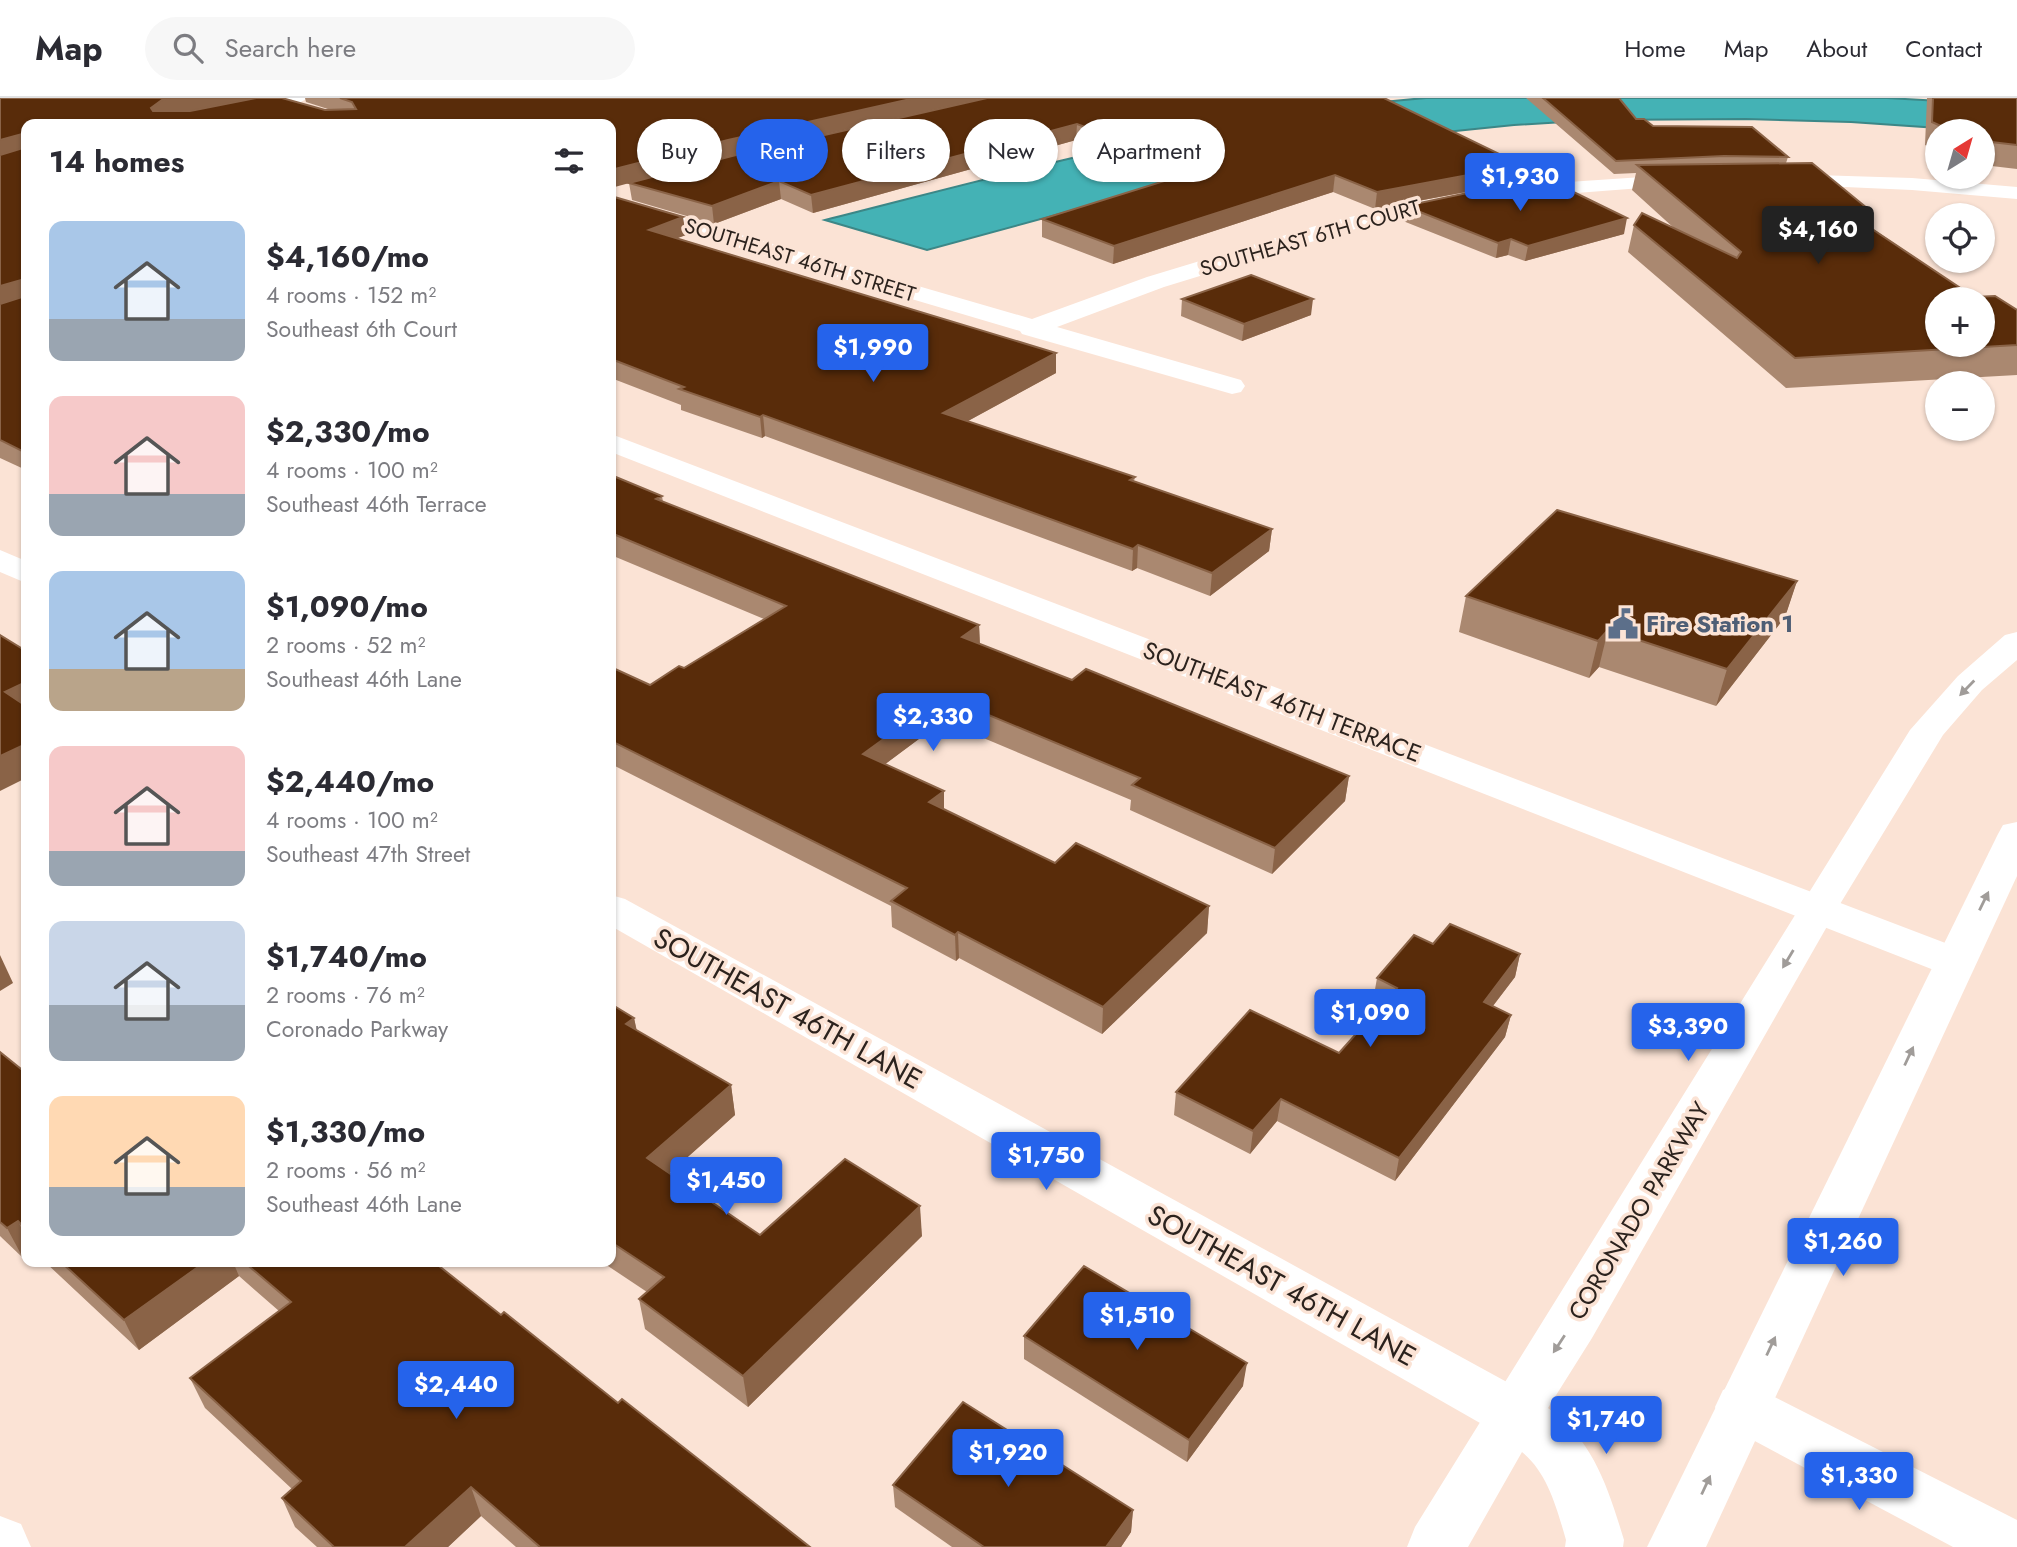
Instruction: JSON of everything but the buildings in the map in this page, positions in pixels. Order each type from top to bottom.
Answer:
[{"type":"street","points":[[193,119],[299,98]]},
{"type":"street","points":[[275,103],[311,113]]},
{"type":"street","points":[[1762,179],[1912,184],[2017,193]]},
{"type":"street","name":"SOUTHEAST 6TH COURT","points":[[1031,329],[1073,310],[1200,268],[1334,228],[1425,206],[1573,186],[1710,180]]},
{"type":"street","points":[[616,195],[633,190]]},
{"type":"street","name":"SOUTHEAST 46TH STREET","points":[[616,204],[1031,329],[1232,386]]},
{"type":"street","name":"SOUTHEAST 46TH TERRACE","points":[[616,444],[1954,962]]},
{"type":"street","points":[[0,559],[21,571]]},
{"type":"street","name":"CORONADO PARKWAY","points":[[1436,1547],[1573,1322],[1817,909],[1928,730],[1970,683],[2017,642]]},
{"type":"street","points":[[1676,1547],[2017,835]]},
{"type":"street","name":"SOUTHEAST 46TH LANE","points":[[616,911],[1514,1415],[1550,1441],[1579,1487],[1595,1540],[1594,1547]]},
{"type":"street","points":[[1742,1408],[2011,1547]]},
{"type":"water","points":[[1426,98],[1887,98],[1959,102],[1973,119],[1925,119],[1925,127],[1746,119],[1596,120],[1514,125],[1436,133],[1225,169],[1225,125],[1349,106]]},
{"type":"water","points":[[1072,158],[1072,182],[1176,182],[927,250],[825,220],[976,182],[1058,182],[1058,162]]},
{"type":"place","name":"Fire Station 1","points":[[1623,624]]}]
